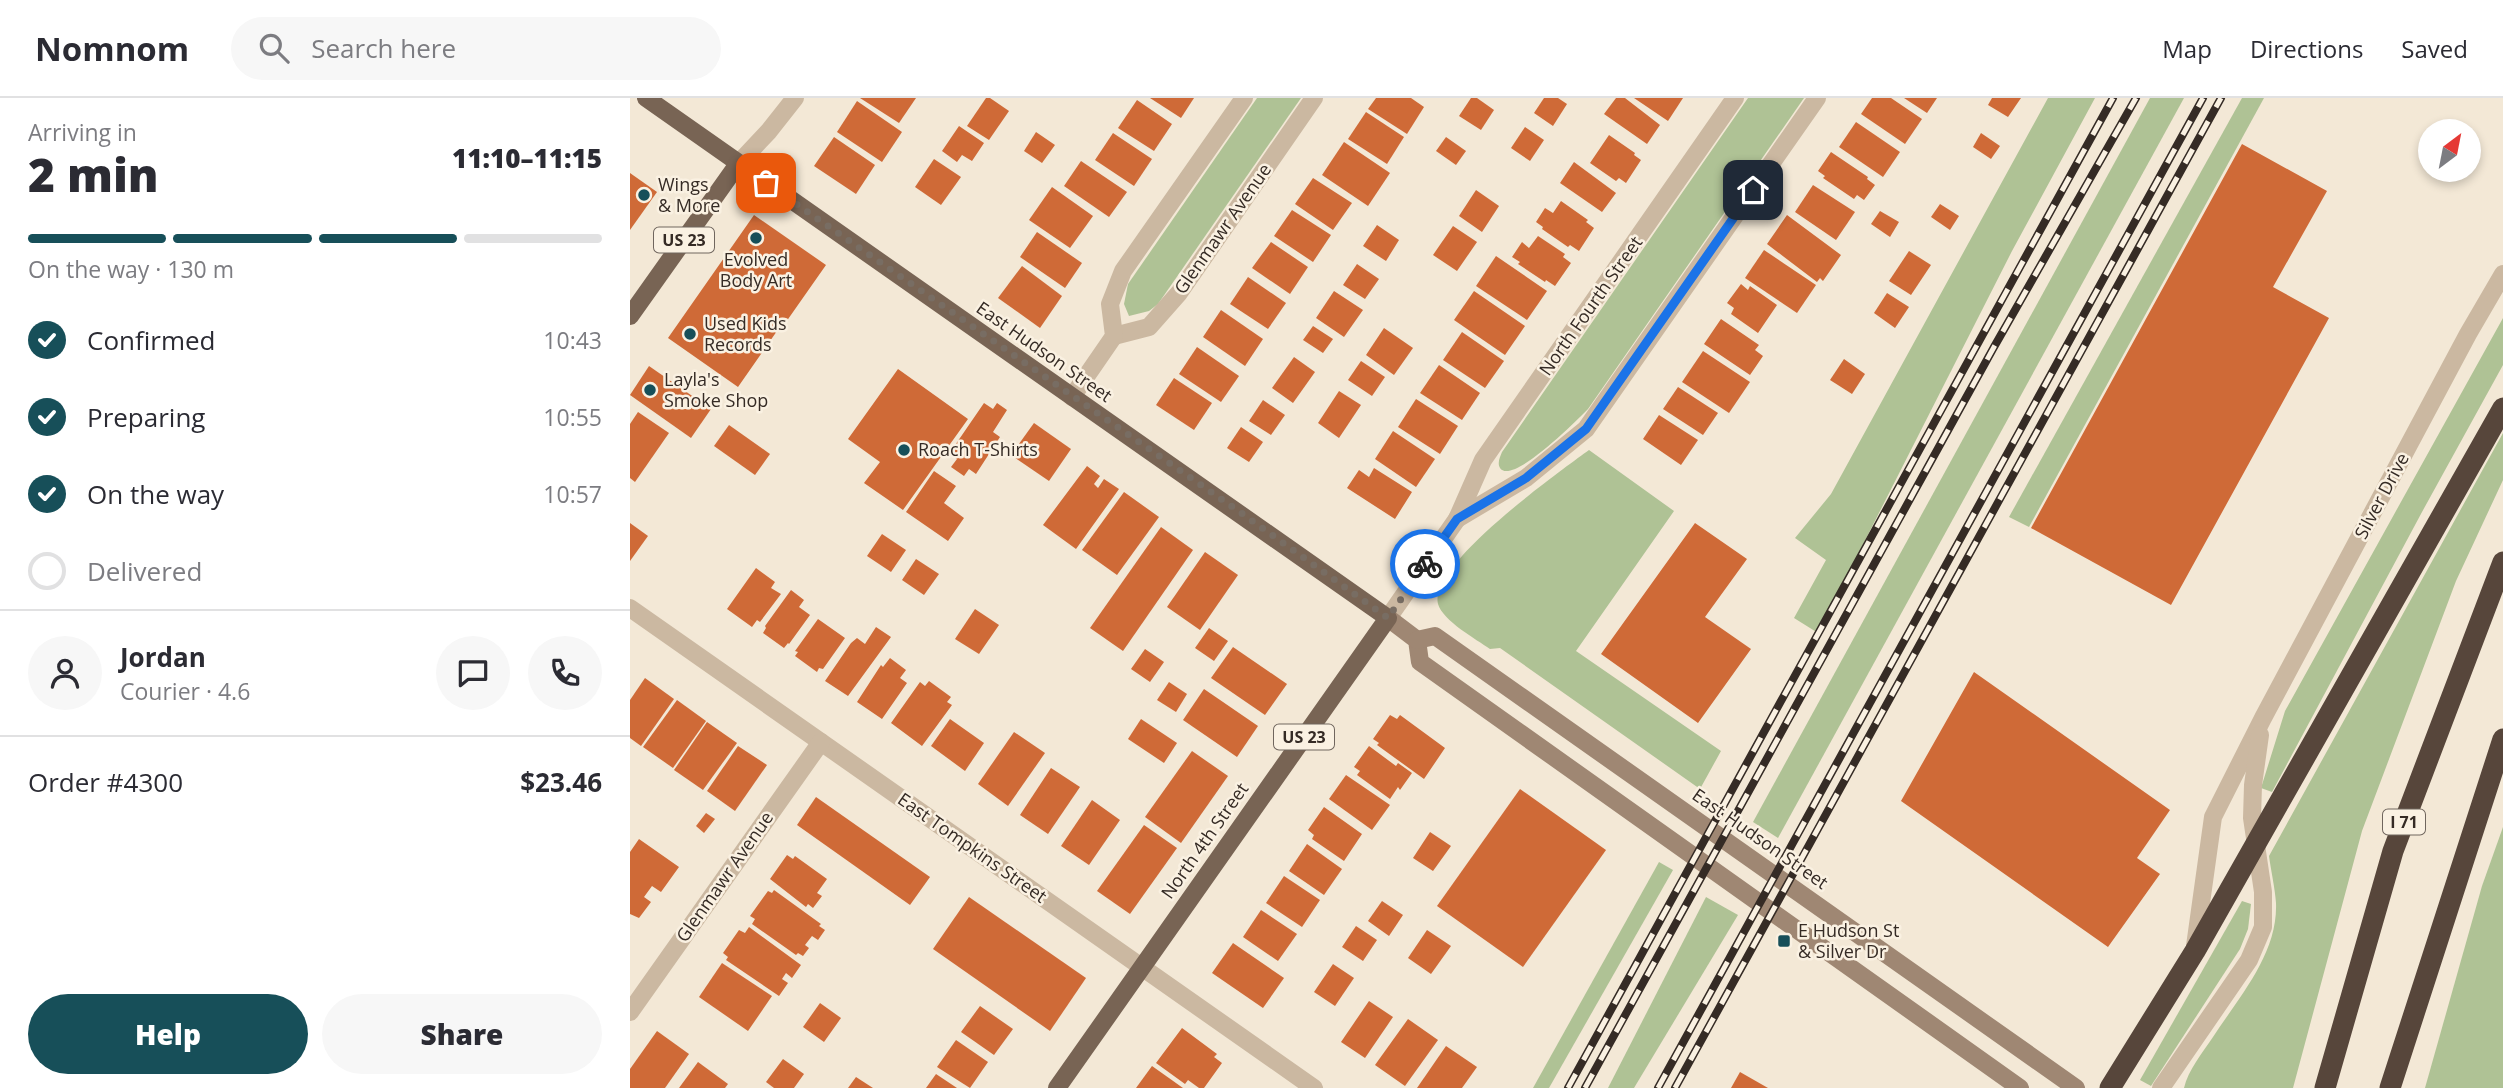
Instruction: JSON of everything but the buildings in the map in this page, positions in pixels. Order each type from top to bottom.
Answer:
[{"type":"highway","points":[[2110,1088],[2255,846],[2503,408]]},
{"type":"highway","name":"I 71","points":[[2325,1088],[2393,850],[2503,562]]},
{"type":"highway","points":[[2390,1088],[2503,739]]},
{"type":"main road","name":"East Hudson Street","points":[[646,98],[1388,618],[1417,640],[1420,662],[2020,1088]]},
{"type":"main road","name":"US 23","points":[[630,316],[738,163]]},
{"type":"main road","name":"North 4th Street","points":[[1057,1088],[1388,618]]},
{"type":"main road","name":"East Hudson Street","points":[[1417,640],[1435,636],[2076,1088]]},
{"type":"street","points":[[738,163],[769,131],[795,98]]},
{"type":"street","points":[[1072,397],[1114,336],[1110,304],[1123,271],[1244,98]]},
{"type":"street","name":"Glenmawr Avenue","points":[[1114,336],[1149,327],[1179,293],[1314,98]]},
{"type":"street","name":"North Fourth Street","points":[[1388,618],[1457,519],[1483,460],[1735,98]]},
{"type":"street","name":"North Fourth Street","points":[[1457,519],[1526,478],[1586,429],[1816,98]]},
{"type":"street","name":"Silver Drive","points":[[2194,951],[2213,817],[2468,334],[2503,274]]},
{"type":"street","name":"East Tompkins Street","points":[[630,608],[1314,1088]]},
{"type":"street","name":"Silver Drive","points":[[2161,1088],[2249,960],[2263,927],[2264,909],[2255,846],[2253,785],[2263,718]]},
{"type":"street","name":"Glenmawr Avenue","points":[[630,1012],[821,742]]},
{"type":"green space","points":[[1257,98],[1301,98],[1158,304],[1149,311],[1129,316],[1124,304],[1128,284]]},
{"type":"green space","points":[[1748,98],[1804,98],[1588,409],[1530,460],[1507,471],[1500,468],[1502,452]]},
{"type":"green space","points":[[2048,98],[2095,98],[2012,251],[1818,633],[1794,618],[1826,560],[1795,538],[1831,494]]},
{"type":"green space","points":[[2150,98],[2184,98],[1778,838],[1753,822]]},
{"type":"green space","points":[[2242,98],[2264,98],[2029,527],[2009,517]]},
{"type":"green space","points":[[2503,318],[2503,365],[2272,792],[2261,788],[2285,711]]},
{"type":"green space","points":[[2503,433],[2503,480],[2456,581],[2362,831],[2293,1088],[2184,1088],[2196,1061],[2255,974],[2271,940],[2276,903],[2269,856]]},
{"type":"green space","points":[[1589,450],[1674,511],[1576,651],[1721,751],[1700,789],[1500,648],[1490,649],[1469,635],[1446,617],[1438,604],[1440,587],[1473,544],[1525,498]]},
{"type":"green space","points":[[2503,827],[2503,1088],[2425,1088],[2482,886]]},
{"type":"green space","points":[[1659,862],[1673,870],[1549,1088],[1533,1088]]},
{"type":"green space","points":[[1706,897],[1738,915],[1634,1088],[1608,1088]]},
{"type":"green space","points":[[2242,901],[2251,904],[2248,929],[2240,949],[2151,1086],[2140,1080]]},
{"type":"railway","points":[[1568,1088],[2113,98]]},
{"type":"railway","points":[[1585,1088],[1994,347],[2136,98]]},
{"type":"railway","points":[[1658,1088],[2203,98]]},
{"type":"railway","points":[[1675,1088],[2221,98]]},
{"type":"way so far","points":[[766,183],[1388,618],[1425,564]]},
{"type":"place","name":"Wings & More","points":[[644,195]]},
{"type":"place","name":"Evolved Body Art","points":[[756,238]]},
{"type":"place","name":"Used Kids Records","points":[[690,334]]},
{"type":"place","name":"Layla's Smoke Shop","points":[[650,390]]},
{"type":"place","name":"Roach T-Shirts","points":[[904,450]]},
{"type":"place","name":"E Hudson St & Silver Dr","points":[[1784,941]]},
{"type":"route","points":[[1425,564],[1457,519],[1526,478],[1570,444],[1595,419],[1753,190]]}]
